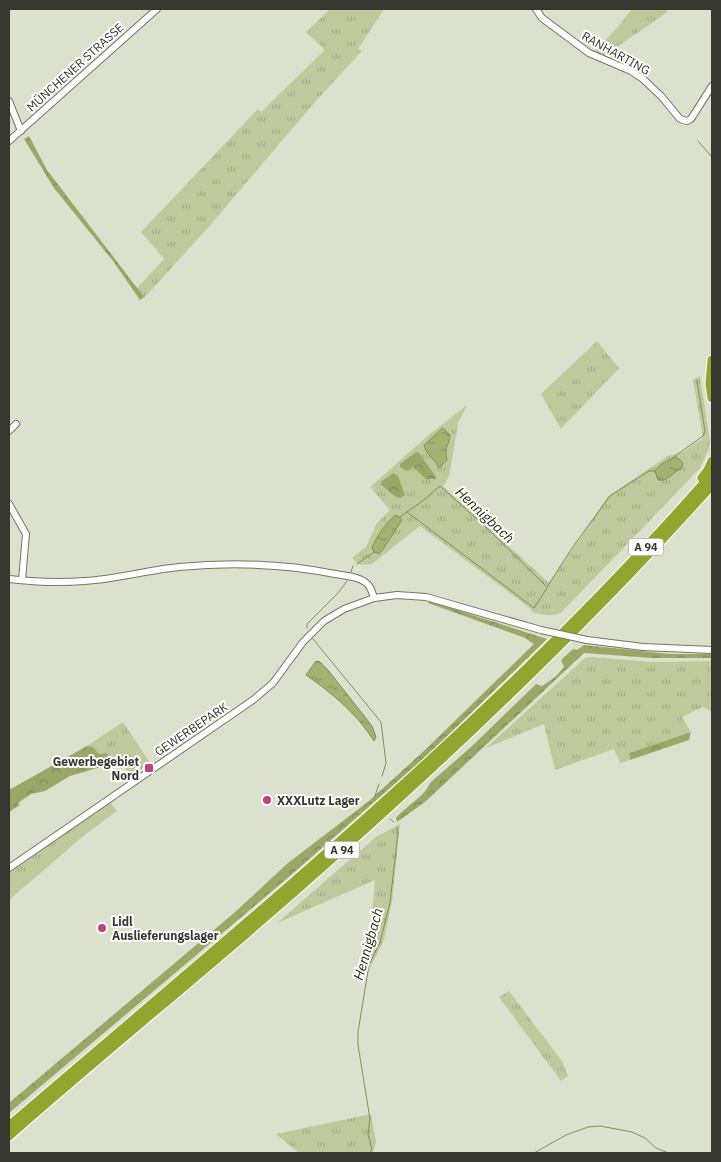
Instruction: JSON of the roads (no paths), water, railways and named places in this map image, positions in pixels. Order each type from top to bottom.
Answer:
[{"type":"highway","points":[[712,360],[710,384],[712,398]]},
{"type":"highway","points":[[694,495],[698,483],[712,461]]},
{"type":"highway","name":"A 94","points":[[9,1126],[277,897],[424,765],[570,626],[712,474]]},
{"type":"highway","name":"A 94","points":[[9,1136],[241,939],[404,794],[498,707],[639,566],[712,485]]},
{"type":"street","name":"MÜNCHENER STRASSE","points":[[9,141],[157,9]]},
{"type":"street","name":"RANHARTING","points":[[536,9],[542,18],[589,53],[630,71],[643,79],[683,120],[687,121],[694,115],[712,86]]},
{"type":"street","points":[[9,101],[21,131]]},
{"type":"street","points":[[9,431],[16,424]]},
{"type":"street","points":[[9,504],[26,534],[22,580]]},
{"type":"street","points":[[9,579],[62,582],[102,580],[163,569],[197,566],[273,566],[313,570],[359,579],[369,585],[374,598]]},
{"type":"street","name":"GEWERBEPARK","points":[[9,868],[253,700],[272,683],[303,642],[324,621],[344,609],[374,598],[397,595],[426,597],[541,630],[587,640],[644,647],[712,650]]},
{"type":"water","points":[[443,428],[450,435],[446,449],[447,460],[439,468],[424,445]]},
{"type":"water","points":[[677,457],[683,463],[682,468],[668,478],[658,480],[655,471],[657,468],[664,462]]},
{"type":"water","points":[[395,515],[402,520],[382,551],[379,554],[374,552],[372,548],[376,539]]},
{"type":"water","points":[[316,661],[320,662],[328,670],[372,726],[376,737],[374,741],[360,722],[343,705],[306,675]]},
{"type":"waterway","points":[[698,141],[712,157]]},
{"type":"waterway","name":"Hennigbach","points":[[671,459],[703,436],[705,431],[697,381]]},
{"type":"waterway","name":"Hennigbach","points":[[400,517],[440,486],[488,529],[547,587],[572,548],[610,496],[649,471],[655,471]]},
{"type":"waterway","name":"Hennigbach","points":[[407,512],[534,608],[547,588]]},
{"type":"waterway","name":"Hennigbach","points":[[357,564],[374,552]]},
{"type":"waterway","name":"Hennigbach","points":[[351,572],[353,566]]},
{"type":"waterway","name":"Hennigbach","points":[[307,628],[307,624],[338,593],[347,581]]},
{"type":"waterway","name":"Hennigbach","points":[[313,639],[381,722],[386,763],[382,776]]},
{"type":"waterway","name":"Hennigbach","points":[[374,799],[379,784]]},
{"type":"waterway","name":"Hennigbach","points":[[390,819],[394,822]]},
{"type":"waterway","name":"Hennigbach","points":[[369,1153],[372,1150],[368,1134],[370,1119],[358,1045],[358,1032],[369,965],[380,942],[390,903],[397,827]]},
{"type":"waterway","points":[[534,1153],[566,1135],[588,1127],[600,1126],[632,1132],[645,1138],[656,1148],[668,1153]]},
{"type":"place","name":"Gewerbegebiet Nord","points":[[149,768]]},
{"type":"place","name":"XXXLutz Lager","points":[[267,800]]},
{"type":"place","name":"Lidl Auslieferungslager","points":[[102,928]]}]
